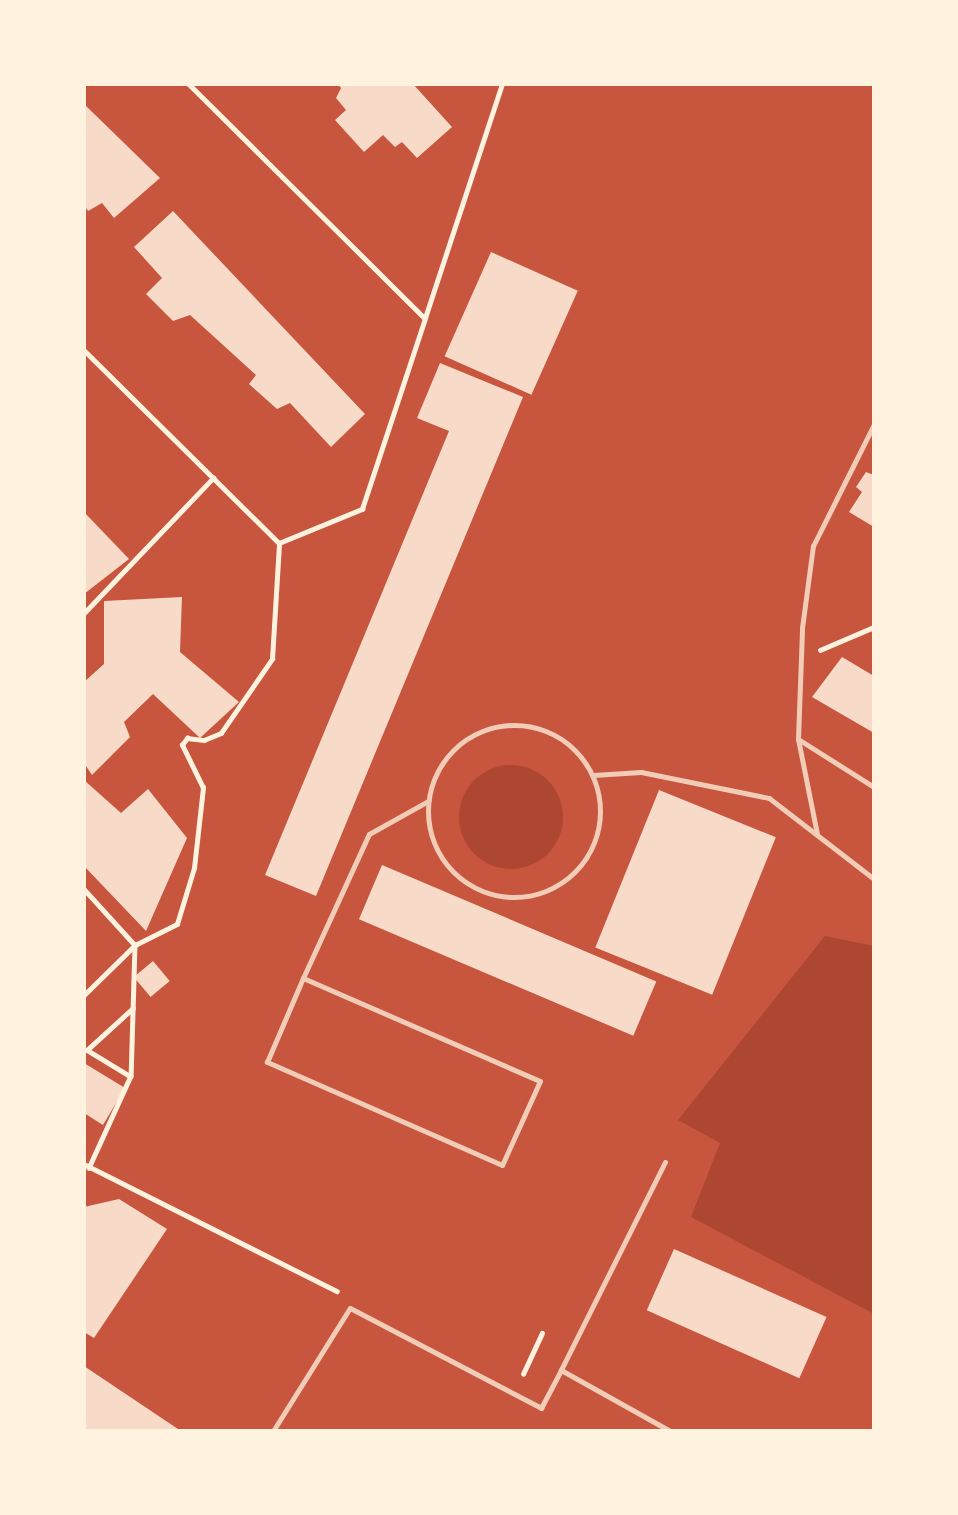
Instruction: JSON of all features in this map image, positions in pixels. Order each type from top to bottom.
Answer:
[{"type":"lane","points":[[817,834],[798,739],[802,656],[813,546],[874,424]]},
{"type":"lane","points":[[498,725],[526,725],[553,734],[577,751],[593,775],[600,803],[598,833],[585,860],[565,880],[539,894],[510,897],[481,891],[457,877],[439,855],[432,838],[428,801],[435,775],[450,751],[472,734],[498,725]]},
{"type":"lane","points":[[798,739],[874,787]]},
{"type":"lane","points":[[593,775],[641,772],[769,798],[874,879]]},
{"type":"lane","points":[[303,978],[540,1082],[502,1166],[267,1062],[303,978],[369,834],[428,801]]},
{"type":"lane","points":[[273,1431],[350,1308],[541,1408],[665,1162]]},
{"type":"lane","points":[[561,1370],[670,1431]]},
{"type":"path","points":[[189,84],[425,318]]},
{"type":"path","points":[[279,543],[362,509],[502,87],[496,84]]},
{"type":"path","points":[[84,350],[279,543],[272,659],[221,733],[204,740],[187,738],[182,745],[203,788],[194,868],[177,924],[135,945],[84,995]]},
{"type":"path","points":[[84,613],[213,478]]},
{"type":"path","points":[[802,656],[874,627]]},
{"type":"path","points":[[84,888],[135,945],[131,1076],[87,1166],[347,1296]]},
{"type":"path","points":[[131,1076],[85,1049],[133,1008]]},
{"type":"path","points":[[519,1381],[542,1334]]},
{"type":"shaded area","points":[[511,765],[531,769],[548,780],[559,797],[563,817],[559,837],[548,854],[531,865],[511,869],[491,865],[474,854],[463,837],[459,817],[463,797],[474,780],[491,769]]},
{"type":"shaded area","points":[[825,936],[874,946],[874,1314],[691,1217],[720,1143],[678,1120]]},
{"type":"building","points":[[338,84],[413,84],[452,127],[417,158],[402,142],[395,147],[383,135],[364,152],[335,120],[346,110],[336,98],[341,88]]},
{"type":"building","points":[[84,104],[160,178],[114,218],[102,203],[88,211],[84,205]]},
{"type":"building","points":[[173,211],[365,414],[331,447],[290,403],[277,409],[249,384],[256,375],[190,315],[173,321],[146,294],[162,278],[134,247]]},
{"type":"building","points":[[491,252],[578,291],[531,395],[445,356]]},
{"type":"building","points":[[440,363],[523,397],[316,896],[265,875],[449,431],[417,418]]},
{"type":"building","points":[[866,472],[874,475],[874,527],[849,512],[862,492],[856,487]]},
{"type":"building","points":[[84,512],[129,559],[84,594]]},
{"type":"building","points":[[182,597],[180,652],[239,702],[200,738],[153,694],[124,722],[130,737],[92,775],[84,763],[84,682],[104,664],[104,601]]},
{"type":"building","points":[[842,657],[874,676],[874,733],[812,697]]},
{"type":"building","points":[[84,780],[121,813],[148,789],[187,838],[146,931],[84,866]]},
{"type":"building","points":[[659,790],[776,837],[712,995],[595,948]]},
{"type":"building","points":[[382,865],[656,981],[633,1036],[359,919]]},
{"type":"building","points":[[153,961],[170,981],[151,997],[134,977]]},
{"type":"building","points":[[84,1063],[125,1088],[103,1125],[84,1113]]},
{"type":"building","points":[[119,1199],[167,1229],[94,1338],[84,1332],[84,1207]]},
{"type":"building","points":[[674,1249],[827,1317],[799,1378],[647,1310]]},
{"type":"building","points":[[84,1366],[181,1431],[84,1431]]}]
